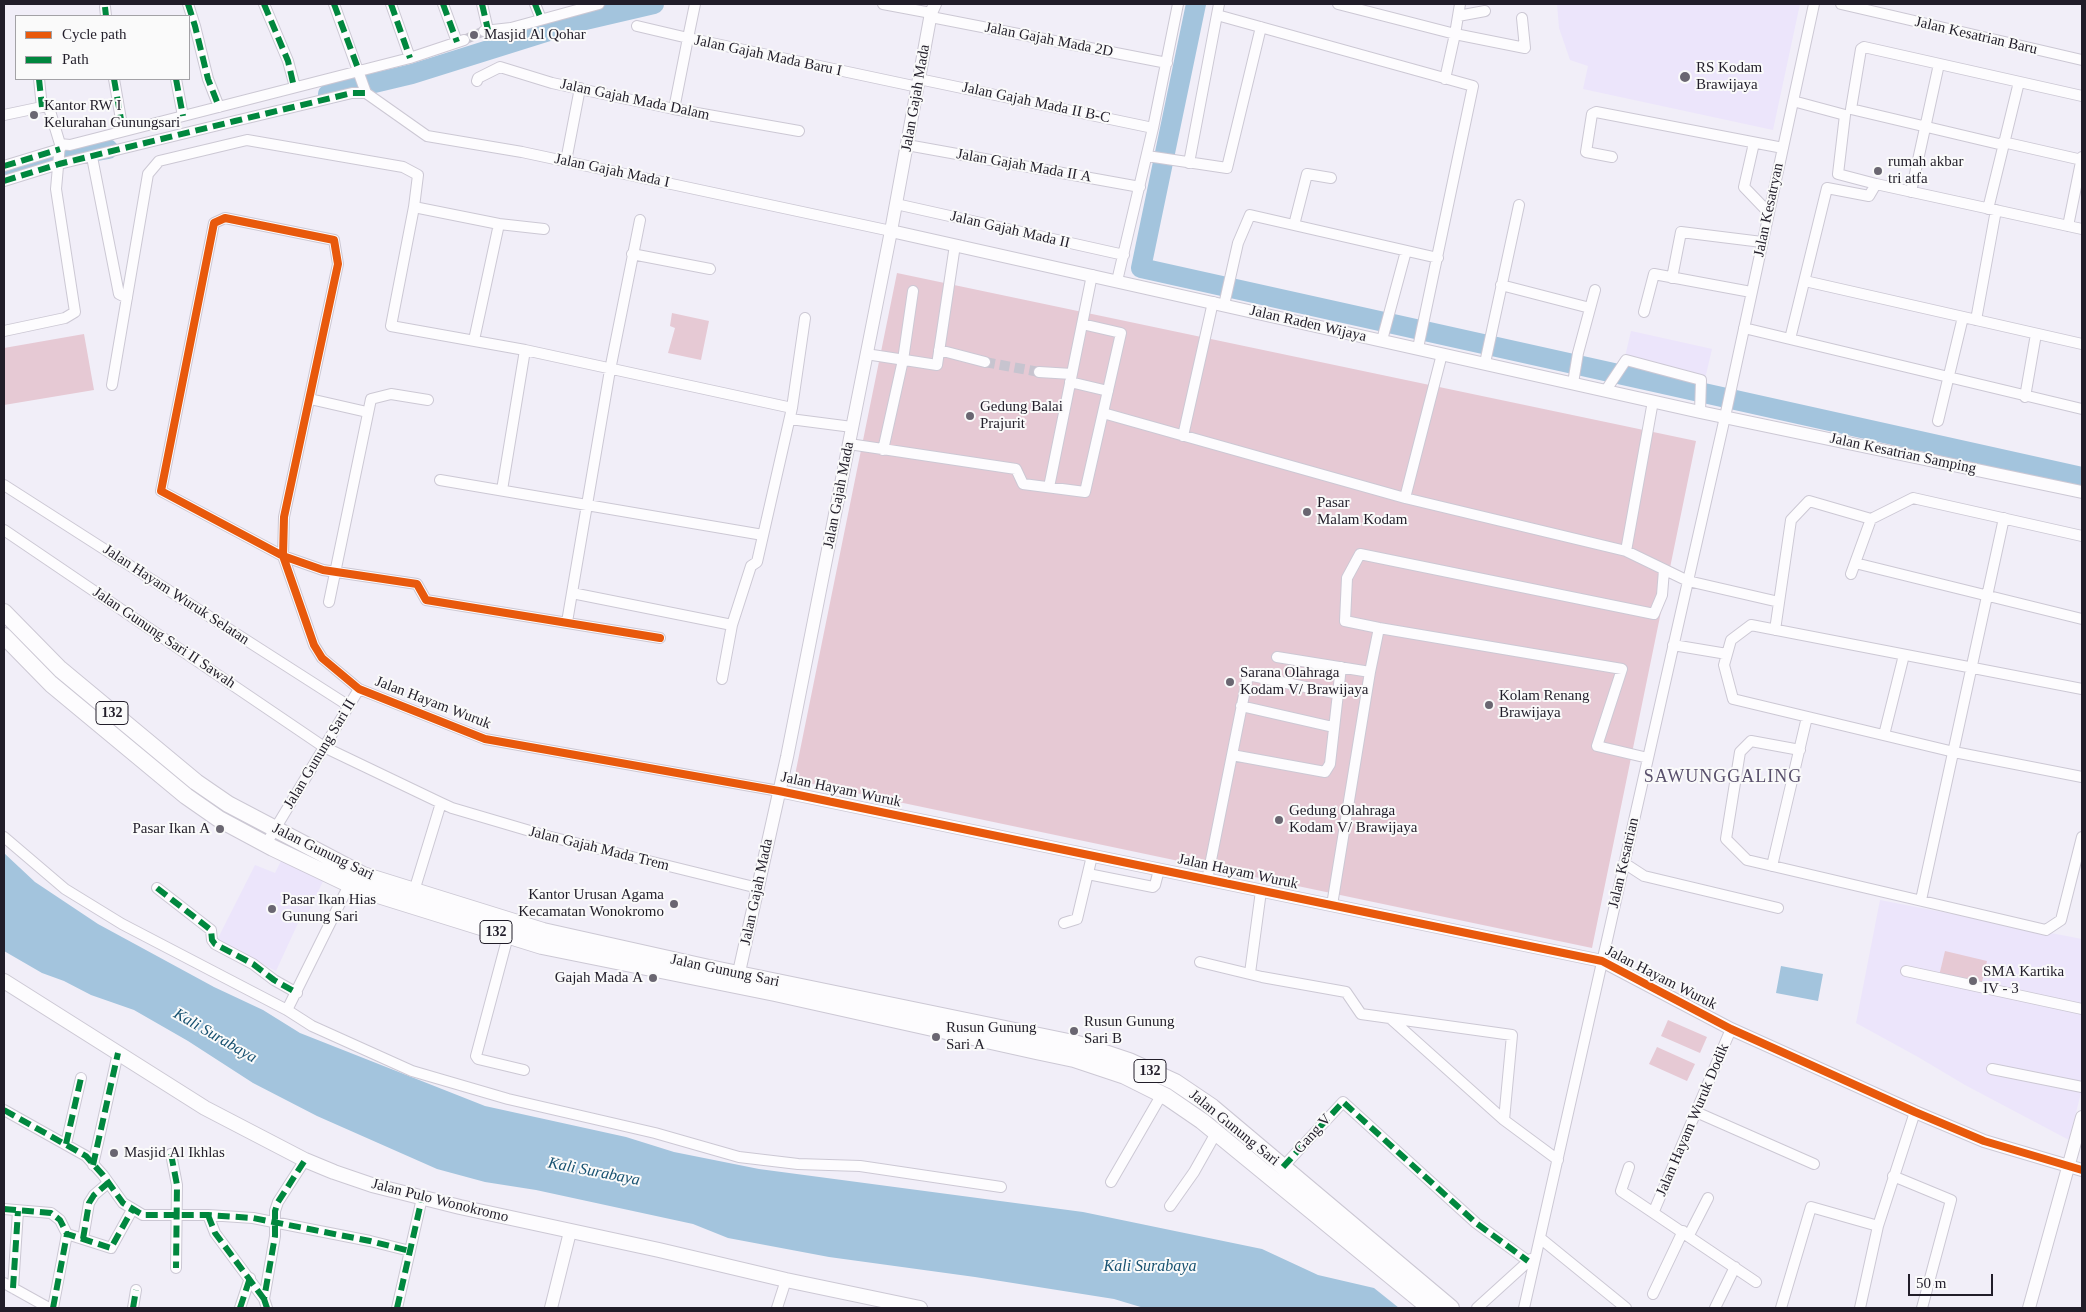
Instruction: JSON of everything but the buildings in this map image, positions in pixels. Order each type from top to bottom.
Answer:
[{"type":"main road","name":"Jalan Gunung Sari","points":[[4,612],[60,668],[171,762],[228,804],[363,875],[543,931],[738,980]]},
{"type":"main road","name":"Jalan Gunung Sari","points":[[4,636],[51,684],[160,776],[219,819],[349,885],[542,946],[738,980],[1038,1043],[1102,1051],[1175,1082],[1212,1107],[1283,1167],[1430,1308]]},
{"type":"main road","name":"Jalan Pulo Wonokromo","points":[[4,981],[205,1108],[305,1160],[372,1185],[570,1232],[659,1250],[883,1304],[920,1308]]},
{"type":"main road","name":"Jalan Gunung Sari","points":[[1038,1043],[1124,1076],[1162,1094],[1202,1121],[1370,1250],[1451,1308]]},
{"type":"street","points":[[188,4],[208,79],[219,106]]},
{"type":"street","points":[[264,4],[288,61],[295,87]]},
{"type":"street","points":[[4,166],[60,155],[92,157],[366,91],[334,4]]},
{"type":"street","points":[[391,4],[410,58]]},
{"type":"street","points":[[4,181],[60,155],[70,145],[295,87],[360,73],[461,41],[443,4]]},
{"type":"street","points":[[482,4],[486,30],[511,28],[596,4]]},
{"type":"street","points":[[536,4],[541,19]]},
{"type":"street","points":[[637,26],[688,38],[695,4]]},
{"type":"street","name":"Jalan Gajah Mada 2D","points":[[882,4],[931,9],[1166,63]]},
{"type":"street","points":[[1117,281],[1147,156],[1178,4]]},
{"type":"street","points":[[1189,163],[1219,4]]},
{"type":"street","points":[[1338,4],[1455,34],[1525,48],[1522,18]]},
{"type":"street","points":[[1444,79],[1460,4]]},
{"type":"street","name":"Jalan Kesatryan","points":[[1725,417],[1814,4]]},
{"type":"street","name":"Jalan Kesatrian Baru","points":[[1841,4],[2082,60]]},
{"type":"street","name":"Jalan Gajah Mada","points":[[738,980],[779,791],[849,444],[891,231],[931,9]]},
{"type":"street","points":[[1458,16],[1485,11]]},
{"type":"street","points":[[1217,15],[1473,86],[1419,343]]},
{"type":"street","points":[[1147,156],[1227,168],[1260,27]]},
{"type":"street","name":"Jalan Gajah Mada Baru I","points":[[674,108],[688,38],[918,83]]},
{"type":"street","points":[[2068,226],[2082,159],[1851,109],[1861,49],[1864,47],[2082,96]]},
{"type":"street","points":[[1911,192],[1938,64]]},
{"type":"street","name":"Jalan Gajah Mada Dalam","points":[[477,81],[478,78],[500,67],[552,83],[799,131]]},
{"type":"street","points":[[4,331],[65,318],[74,313],[56,189],[60,155],[45,107],[39,80]]},
{"type":"street","points":[[114,80],[123,131]]},
{"type":"street","points":[[176,80],[184,116]]},
{"type":"street","points":[[1976,320],[2003,143],[2019,82]]},
{"type":"street","name":"Jalan Gajah Mada II B-C","points":[[918,83],[1153,128]]},
{"type":"street","points":[[566,161],[580,88]]},
{"type":"street","name":"Jalan Gajah Mada I","points":[[366,91],[427,136],[566,161],[891,231]]},
{"type":"street","points":[[1793,101],[1846,115],[1838,174],[1911,192],[2082,229]]},
{"type":"street","points":[[4,115],[45,107]]},
{"type":"street","points":[[1612,157],[1586,152],[1592,114],[1596,112],[1783,148]]},
{"type":"street","points":[[112,385],[148,174],[159,161],[247,140],[403,167],[418,175],[414,207],[391,326],[525,350],[610,370],[792,408]]},
{"type":"street","points":[[1754,143],[1744,187],[1769,213]]},
{"type":"street","name":"Jalan Gajah Mada II A","points":[[907,145],[1140,187]]},
{"type":"street","points":[[92,157],[119,294],[127,298]]},
{"type":"street","points":[[1294,225],[1307,174],[1331,178]]},
{"type":"street","points":[[1790,339],[1827,188],[1869,196],[1876,184]]},
{"type":"street","name":"Jalan Gajah Mada II","points":[[896,204],[1124,255]]},
{"type":"street","points":[[1485,363],[1519,205]]},
{"type":"street","points":[[414,207],[498,224],[544,229]]},
{"type":"street","points":[[1183,436],[1221,302],[1231,274],[1238,243],[1250,215],[1438,258]]},
{"type":"street","points":[[283,556],[284,517],[338,264],[334,240],[225,218],[214,223],[160,491],[283,556],[335,572],[416,584],[426,600],[660,638]]},
{"type":"street","points":[[566,622],[610,370],[640,220]]},
{"type":"street","points":[[474,340],[498,224]]},
{"type":"street","name":"Jalan Raden Wijaya","points":[[891,231],[1117,281],[1384,335],[1419,343],[1442,354],[1573,383],[1609,387],[1653,401],[1725,417]]},
{"type":"street","points":[[1672,278],[1681,232],[1762,242]]},
{"type":"street","points":[[866,354],[937,365],[955,245]]},
{"type":"street","points":[[1384,335],[1406,251]]},
{"type":"street","points":[[632,254],[710,270]]},
{"type":"street","points":[[1644,312],[1654,274],[1751,292]]},
{"type":"street","points":[[1048,487],[1092,275]]},
{"type":"street","points":[[1805,281],[2082,344]]},
{"type":"street","points":[[1501,284],[1590,308]]},
{"type":"street","points":[[1573,383],[1578,353],[1594,290]]},
{"type":"street","points":[[883,450],[903,360],[913,292]]},
{"type":"street","points":[[1938,421],[1963,317]]},
{"type":"street","points":[[722,678],[732,625],[751,566],[757,562],[790,419],[805,318]]},
{"type":"street","points":[[849,444],[1016,469],[1023,484],[1085,492],[1121,334],[1082,324]]},
{"type":"street","points":[[1744,328],[2082,410]]},
{"type":"street","points":[[2024,397],[2036,334]]},
{"type":"street","points":[[502,490],[525,350]]},
{"type":"street","points":[[939,350],[985,362]]},
{"type":"street","points":[[1405,498],[1442,354]]},
{"type":"street","points":[[1609,387],[1626,360],[1701,380],[1700,412]]},
{"type":"street","points":[[1039,372],[1071,378],[1108,391]]},
{"type":"street","points":[[329,602],[371,399],[391,394],[428,400]]},
{"type":"street","points":[[310,399],[367,412]]},
{"type":"street","points":[[1626,552],[1653,401]]},
{"type":"street","points":[[1103,413],[1405,498],[1626,552],[1688,581],[1778,602]]},
{"type":"street","name":"Jalan Kesatrian Samping","points":[[1725,417],[2082,492]]},
{"type":"street","name":"Jalan Kesatrian","points":[[1524,1308],[1725,417]]},
{"type":"street","points":[[790,419],[852,428]]},
{"type":"street","points":[[440,480],[763,535]]},
{"type":"street","name":"Jalan Hayam Wuruk Selatan","points":[[4,485],[349,706]]},
{"type":"street","points":[[1775,630],[1791,520],[1808,501],[1871,519],[1913,498],[2082,536]]},
{"type":"street","points":[[1920,900],[2004,518]]},
{"type":"street","points":[[1851,574],[1871,519]]},
{"type":"street","name":"Jalan Gunung Sari II Sawah","points":[[4,530],[324,747]]},
{"type":"street","points":[[1648,758],[1597,746],[1622,668],[1345,621],[1347,578],[1360,554],[1654,614],[1662,595],[1664,570]]},
{"type":"street","name":"Jalan Hayam Wuruk","points":[[283,556],[314,646],[322,658],[359,689],[485,740],[779,791],[1602,961],[1731,1029],[1915,1112],[1984,1140],[2082,1170]]},
{"type":"street","points":[[1855,563],[1986,597],[2082,619]]},
{"type":"street","points":[[572,593],[732,625]]},
{"type":"street","points":[[2082,689],[1751,625],[1731,640],[1724,665],[1733,699],[1954,752],[2082,776]]},
{"type":"street","points":[[1332,906],[1370,672],[1379,628]]},
{"type":"street","points":[[1673,645],[1727,654]]},
{"type":"street","points":[[1884,735],[1904,655]]},
{"type":"street","points":[[1277,657],[1370,672]]},
{"type":"street","points":[[1232,754],[1325,772],[1330,764],[1341,667]]},
{"type":"street","points":[[1208,880],[1248,675],[1339,694]]},
{"type":"street","name":"Jalan Gunung Sari II","points":[[266,844],[359,689]]},
{"type":"street","points":[[1242,706],[1333,727]]},
{"type":"street","points":[[1772,866],[1807,717]]},
{"type":"street","points":[[1800,750],[1751,741],[1740,752],[1726,839],[1747,860],[2046,930],[2061,920],[2082,837]]},
{"type":"street","name":"Jalan Gajah Mada Trem","points":[[324,747],[452,808],[547,836],[758,888]]},
{"type":"street","points":[[414,891],[441,803]]},
{"type":"street","points":[[4,837],[65,889],[122,924],[287,1010],[312,1026],[412,1071],[508,1099],[655,1133],[739,1156],[798,1164],[860,1166],[1001,1187]]},
{"type":"street","points":[[1064,923],[1077,919],[1092,856]]},
{"type":"street","points":[[1624,863],[1644,876],[1778,908]]},
{"type":"street","points":[[1088,874],[1152,887],[1155,885],[1160,870]]},
{"type":"street","points":[[287,1010],[349,885]]},
{"type":"street","points":[[157,888],[211,930],[212,940],[215,944],[253,964],[274,980],[296,993]]},
{"type":"street","points":[[1250,973],[1261,891]]},
{"type":"street","points":[[508,936],[476,1056],[478,1059],[524,1070]]},
{"type":"street","points":[[1200,962],[1346,992],[1362,1014],[1512,1035],[1504,1120]]},
{"type":"street","points":[[1906,971],[2082,1009]]},
{"type":"street","points":[[1390,1018],[1504,1120],[1558,1160]]},
{"type":"street","name":"Jalan Hayam Wuruk Dodik","points":[[1654,1211],[1731,1029]]},
{"type":"street","points":[[93,1164],[118,1053]]},
{"type":"street","points":[[1992,1069],[2082,1087]]},
{"type":"street","points":[[66,1144],[81,1078]]},
{"type":"street","points":[[1111,1182],[1162,1094]]},
{"type":"street","name":"Gang V","points":[[1283,1167],[1343,1102],[1476,1223],[1528,1261]]},
{"type":"street","points":[[4,1110],[86,1156],[123,1203],[143,1215],[208,1215],[253,1218],[370,1241],[410,1251]]},
{"type":"street","points":[[1696,1112],[1814,1164]]},
{"type":"street","points":[[1860,1308],[1878,1226],[1915,1112]]},
{"type":"street","points":[[2029,1308],[2082,1117]]},
{"type":"street","points":[[1170,1206],[1194,1172],[1216,1133]]},
{"type":"street","points":[[171,1154],[177,1186],[176,1268]]},
{"type":"street","points":[[265,1303],[278,1202],[305,1160]]},
{"type":"street","points":[[1628,1167],[1621,1191],[1654,1211],[1756,1282]]},
{"type":"street","points":[[1893,1176],[1951,1200],[1922,1308]]},
{"type":"street","points":[[83,1239],[89,1203],[94,1195],[108,1182]]},
{"type":"street","points":[[397,1308],[422,1198]]},
{"type":"street","points":[[1653,1294],[1686,1233],[1708,1198]]},
{"type":"street","points":[[1781,1308],[1811,1208],[1878,1226]]},
{"type":"street","points":[[4,1209],[51,1213],[56,1216],[67,1234],[112,1248],[132,1210]]},
{"type":"street","points":[[18,1211],[8,1286],[49,1308]]},
{"type":"street","points":[[208,1215],[216,1233],[250,1278],[265,1303]]},
{"type":"street","points":[[551,1308],[570,1232]]},
{"type":"street","points":[[53,1308],[67,1234]]},
{"type":"street","points":[[1540,1238],[1626,1308]]},
{"type":"street","points":[[1477,1308],[1536,1254]]},
{"type":"street","points":[[1715,1308],[1735,1267]]},
{"type":"street","points":[[240,1308],[250,1278]]},
{"type":"street","points":[[777,1308],[786,1280]]},
{"type":"street","points":[[133,1308],[136,1290]]},
{"type":"shaded area","name":"RS Kodam Brawijaya","points":[[1557,4],[1800,4],[1773,130],[1583,89],[1588,66],[1570,60],[1559,28]]},
{"type":"shaded area","name":"Sarana Olahraga Kodam V/ Brawijaya","points":[[897,273],[1696,441],[1592,948],[794,780]]},
{"type":"shaded area","points":[[672,313],[709,321],[701,360],[668,353],[675,328],[670,326]]},
{"type":"shaded area","points":[[1631,331],[1712,349],[1705,379],[1624,361]]},
{"type":"shaded area","points":[[84,334],[94,390],[4,405],[4,348]]},
{"type":"shaded area","name":"Pasar Ikan Hias Gunung Sari","points":[[283,857],[325,877],[304,922],[299,921],[276,971],[216,942],[255,865],[275,873]]},
{"type":"shaded area","name":"SMA Kartika IV - 3","points":[[1880,900],[2082,939],[2082,1089],[2069,1140],[1965,1085],[1856,1023]]},
{"type":"shaded area","points":[[1945,951],[1987,961],[1981,986],[1939,976]]},
{"type":"shaded area","points":[[1668,1020],[1707,1037],[1700,1053],[1661,1036]]},
{"type":"shaded area","points":[[1657,1047],[1695,1064],[1687,1081],[1649,1064]]},
{"type":"water","name":"Kali Surabaya","points":[[4,853],[35,882],[98,924],[214,987],[263,1010],[300,1033],[485,1106],[626,1137],[674,1152],[759,1169],[1083,1212],[1262,1249],[1318,1275],[1374,1288],[1399,1308],[1144,1308],[1114,1299],[829,1257],[728,1238],[693,1224],[536,1190],[485,1182],[437,1169],[317,1116],[253,1083],[188,1041],[134,1010],[91,995],[64,981],[42,973],[4,951]]},
{"type":"water","points":[[1781,966],[1823,974],[1818,1001],[1776,993]]},
{"type":"waterway","points":[[328,94],[412,74],[581,21],[654,4]]},
{"type":"waterway","points":[[1196,4],[1141,268],[2082,477]]},
{"type":"waterway","points":[[4,176],[68,154],[108,149]]},
{"type":"tunnel","points":[[464,40],[484,31]]},
{"type":"tunnel","points":[[985,362],[1039,372]]},
{"type":"marked path","points":[[188,4],[208,79],[219,107]]},
{"type":"marked path","points":[[264,4],[288,61],[294,87]]},
{"type":"marked path","points":[[334,4],[359,71]]},
{"type":"marked path","points":[[391,4],[410,58]]},
{"type":"marked path","points":[[443,4],[457,42]]},
{"type":"marked path","points":[[482,4],[488,30]]},
{"type":"marked path","points":[[535,4],[541,19]]},
{"type":"marked path","points":[[105,7],[106,15]]},
{"type":"marked path","points":[[39,80],[42,107]]},
{"type":"marked path","points":[[114,80],[123,131]]},
{"type":"marked path","points":[[176,80],[183,116]]},
{"type":"marked path","points":[[4,181],[59,164],[235,121],[352,93],[366,93]]},
{"type":"marked path","points":[[4,166],[60,149]]},
{"type":"marked path","points":[[157,888],[211,930],[212,940],[215,944],[253,964],[274,980],[297,993]]},
{"type":"marked path","points":[[93,1165],[118,1053]]},
{"type":"marked path","points":[[66,1144],[81,1078]]},
{"type":"marked path","points":[[1283,1167],[1343,1102],[1476,1223],[1528,1261]]},
{"type":"marked path","points":[[4,1110],[86,1156],[103,1175],[123,1203],[143,1215],[208,1215],[253,1218],[370,1241],[410,1251]]},
{"type":"marked path","points":[[171,1154],[177,1185],[176,1268]]},
{"type":"marked path","points":[[267,1308],[264,1299],[275,1236],[275,1211],[278,1202],[305,1160]]},
{"type":"marked path","points":[[83,1239],[89,1203],[94,1195],[108,1183]]},
{"type":"marked path","points":[[397,1308],[422,1198]]},
{"type":"marked path","points":[[4,1209],[51,1213],[60,1220],[67,1234]]},
{"type":"marked path","points":[[53,1308],[67,1234],[111,1248],[132,1210]]},
{"type":"marked path","points":[[13,1288],[18,1211]]},
{"type":"marked path","points":[[208,1215],[215,1233],[264,1299]]},
{"type":"marked path","points":[[240,1308],[250,1278]]},
{"type":"marked path","points":[[133,1308],[136,1290]]},
{"type":"cycle path","points":[[660,638],[426,600],[417,584],[323,570],[283,556],[161,491],[214,223],[225,218],[334,240],[338,264],[284,517],[283,556],[314,645],[322,658],[359,689],[485,739],[779,791],[1602,961],[1731,1029],[1915,1112],[1984,1141],[2082,1170]]},
{"type":"place","name":"Masjid Al Qohar","points":[[474,35]]},
{"type":"place","name":"RS Kodam Brawijaya","points":[[1685,77]]},
{"type":"place","name":"Kantor RW I Kelurahan Gunungsari","points":[[34,115]]},
{"type":"place","name":"rumah akbar tri atfa","points":[[1878,171]]},
{"type":"place","name":"Gedung Balai Prajurit","points":[[970,416]]},
{"type":"place","name":"Pasar Malam Kodam","points":[[1307,512]]},
{"type":"place","name":"Sarana Olahraga Kodam V/ Brawijaya","points":[[1230,682]]},
{"type":"place","name":"Kolam Renang Brawijaya","points":[[1489,705]]},
{"type":"place","name":"Gedung Olahraga Kodam V/ Brawijaya","points":[[1279,820]]},
{"type":"place","name":"Pasar Ikan A","points":[[220,829]]},
{"type":"place","name":"Kantor Urusan Agama Kecamatan Wonokromo","points":[[674,904]]},
{"type":"place","name":"Pasar Ikan Hias Gunung Sari","points":[[272,909]]},
{"type":"place","name":"Gajah Mada A","points":[[653,978]]},
{"type":"place","name":"SMA Kartika IV - 3","points":[[1973,981]]},
{"type":"place","name":"Rusun Gunung Sari B","points":[[1074,1031]]},
{"type":"place","name":"Rusun Gunung Sari A","points":[[936,1037]]},
{"type":"place","name":"Masjid Al Ikhlas","points":[[114,1153]]},
{"type":"district","name":"SAWUNGGALING","points":[[1723,777]]}]
